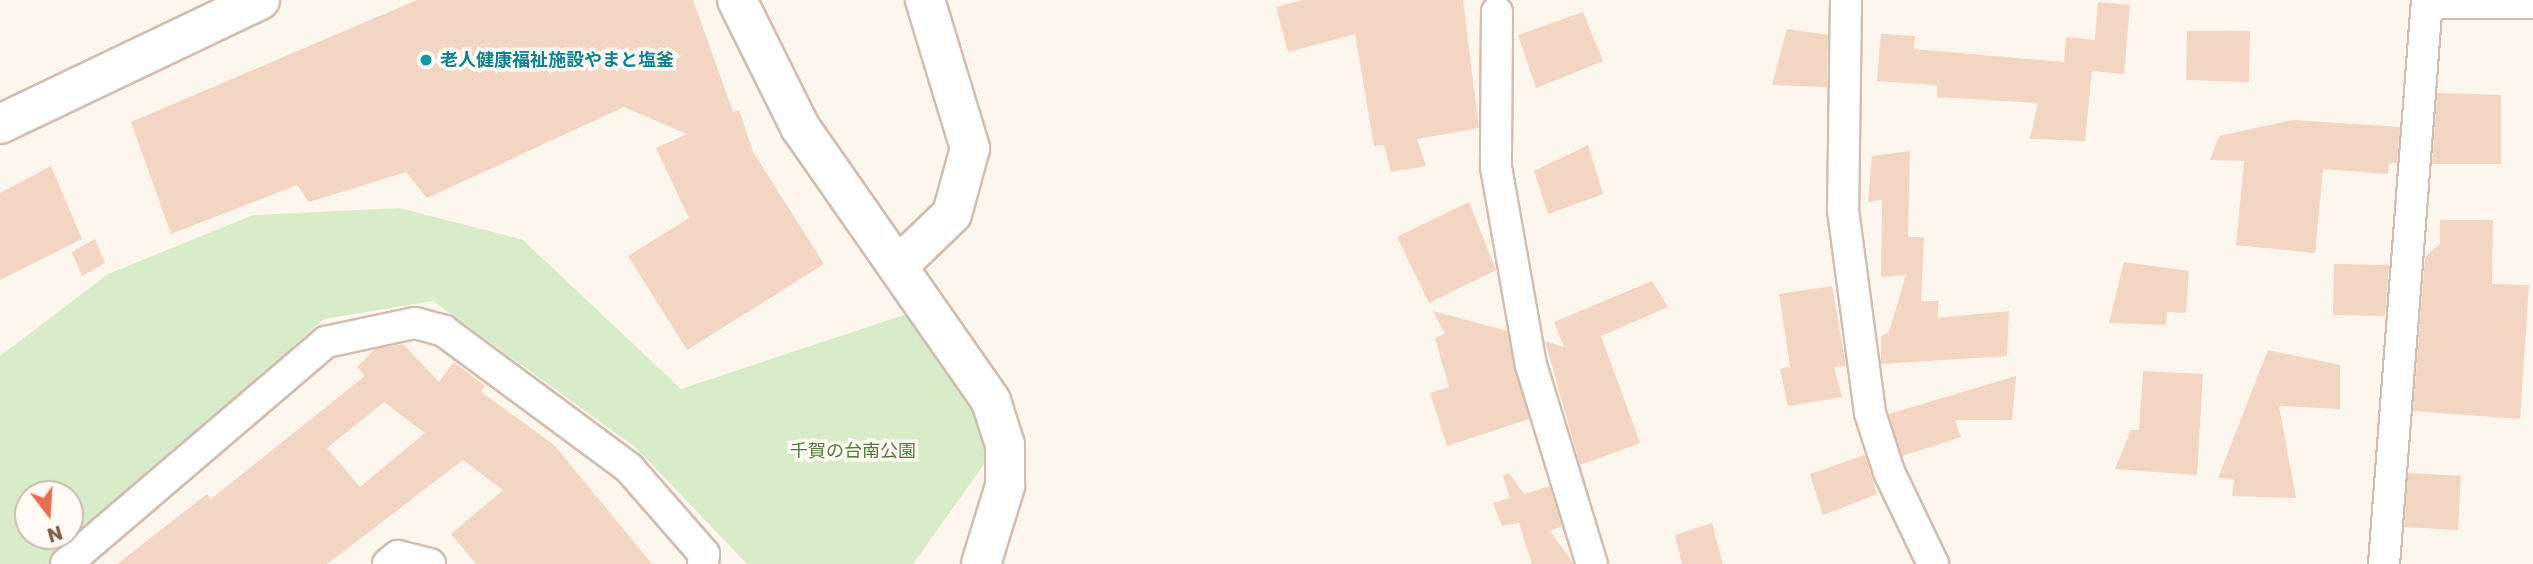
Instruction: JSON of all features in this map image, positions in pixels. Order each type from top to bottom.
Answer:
[{"type":"street","points":[[0,124],[260,0]]},
{"type":"street","points":[[737,0],[800,127],[967,358],[1005,445],[999,523],[981,564]]},
{"type":"street","points":[[900,264],[952,214],[970,148],[925,0]]},
{"type":"street","points":[[1846,0],[1843,211],[1870,413],[1889,472],[1933,564]]},
{"type":"street","points":[[2384,564],[2427,1],[2533,3]]},
{"type":"street","points":[[1497,12],[1496,167],[1531,365],[1592,564]]},
{"type":"street","points":[[66,564],[326,342],[415,323],[444,331],[629,468],[705,554],[703,564]]},
{"type":"street","points":[[388,564],[398,556],[430,564]]},
{"type":"green space","name":"千賀の台南公園","points":[[400,208],[523,240],[681,389],[913,312],[982,413],[987,460],[913,564],[747,564],[635,447],[433,301],[324,319],[84,531],[84,480],[14,480],[14,550],[63,550],[47,564],[0,564],[0,356],[108,274],[253,215]]},
{"type":"building","name":"老人健康福祉施設やまと塩釜","points":[[417,0],[693,0],[733,112],[739,110],[753,152],[824,264],[687,350],[628,256],[689,218],[656,148],[687,134],[624,107],[427,198],[406,172],[309,202],[297,185],[171,234],[131,122]]},
{"type":"building","points":[[1303,0],[1463,0],[1479,128],[1417,139],[1426,166],[1391,172],[1384,145],[1374,146],[1355,34],[1288,52],[1276,7]]},
{"type":"building","points":[[2098,2],[2130,5],[2124,74],[2092,71],[2085,141],[2030,139],[2038,103],[1937,97],[1937,85],[1877,81],[1881,34],[1915,36],[1914,49],[2064,62],[2066,37],[2095,40]]},
{"type":"building","points":[[1583,12],[1603,61],[1536,88],[1518,35]]},
{"type":"building","points":[[1787,29],[1828,35],[1827,87],[1772,85]]},
{"type":"building","points":[[2187,31],[2250,31],[2249,82],[2186,80]]},
{"type":"building","points":[[2437,93],[2501,95],[2501,164],[2432,164]]},
{"type":"building","points":[[2293,120],[2400,127],[2397,163],[2389,163],[2388,174],[2323,169],[2315,253],[2236,245],[2244,161],[2210,160],[2219,136]]},
{"type":"building","points":[[1588,145],[1603,194],[1548,214],[1534,171]]},
{"type":"building","points":[[1910,151],[1908,237],[1924,237],[1921,301],[1939,301],[1937,318],[2009,311],[2007,356],[1881,364],[1881,336],[1889,332],[1906,275],[1881,277],[1882,200],[1868,202],[1872,156]]},
{"type":"building","points":[[51,166],[82,239],[0,280],[0,193]]},
{"type":"building","points":[[1469,202],[1496,270],[1429,303],[1397,237]]},
{"type":"building","points":[[2440,220],[2493,220],[2492,284],[2529,285],[2520,419],[2413,411],[2425,257],[2440,244]]},
{"type":"building","points":[[95,239],[105,263],[82,276],[72,252]]},
{"type":"building","points":[[2124,262],[2189,271],[2186,313],[2167,312],[2166,325],[2109,323]]},
{"type":"building","points":[[2334,264],[2389,265],[2385,316],[2333,315]]},
{"type":"building","points":[[1652,281],[1668,307],[1601,336],[1640,443],[1580,465],[1545,341],[1564,347],[1554,322]]},
{"type":"building","points":[[1832,286],[1846,366],[1834,367],[1842,397],[1788,406],[1780,369],[1790,366],[1779,294]]},
{"type":"building","points":[[1433,311],[1507,331],[1529,419],[1447,446],[1430,393],[1449,387],[1435,338],[1445,334]]},
{"type":"building","points":[[403,344],[439,382],[454,362],[485,386],[481,392],[554,445],[652,564],[476,564],[451,534],[503,490],[463,460],[327,564],[117,564],[207,494],[211,499],[365,376],[357,367],[375,349]],"holes":[[[384,402],[425,433],[360,487],[327,448]]]},
{"type":"building","points":[[2268,350],[2340,365],[2340,409],[2279,406],[2296,498],[2232,496],[2234,479],[2218,478]]},
{"type":"building","points":[[2143,371],[2203,374],[2197,475],[2115,469],[2131,430],[2139,430]]},
{"type":"building","points":[[2016,376],[2012,420],[1955,420],[1961,437],[1902,456],[1889,414]]},
{"type":"building","points":[[1865,455],[1877,494],[1823,515],[1810,474]]},
{"type":"building","points":[[1509,473],[1524,494],[1550,486],[1562,526],[1550,531],[1574,564],[1532,564],[1519,523],[1502,526],[1493,503],[1510,498],[1503,476]]},
{"type":"building","points":[[2408,473],[2461,476],[2458,530],[2404,527]]},
{"type":"building","points":[[1712,523],[1723,564],[1682,564],[1675,535]]},
{"type":"place","name":"老人健康福祉施設やまと塩釜","points":[[426,60]]}]
